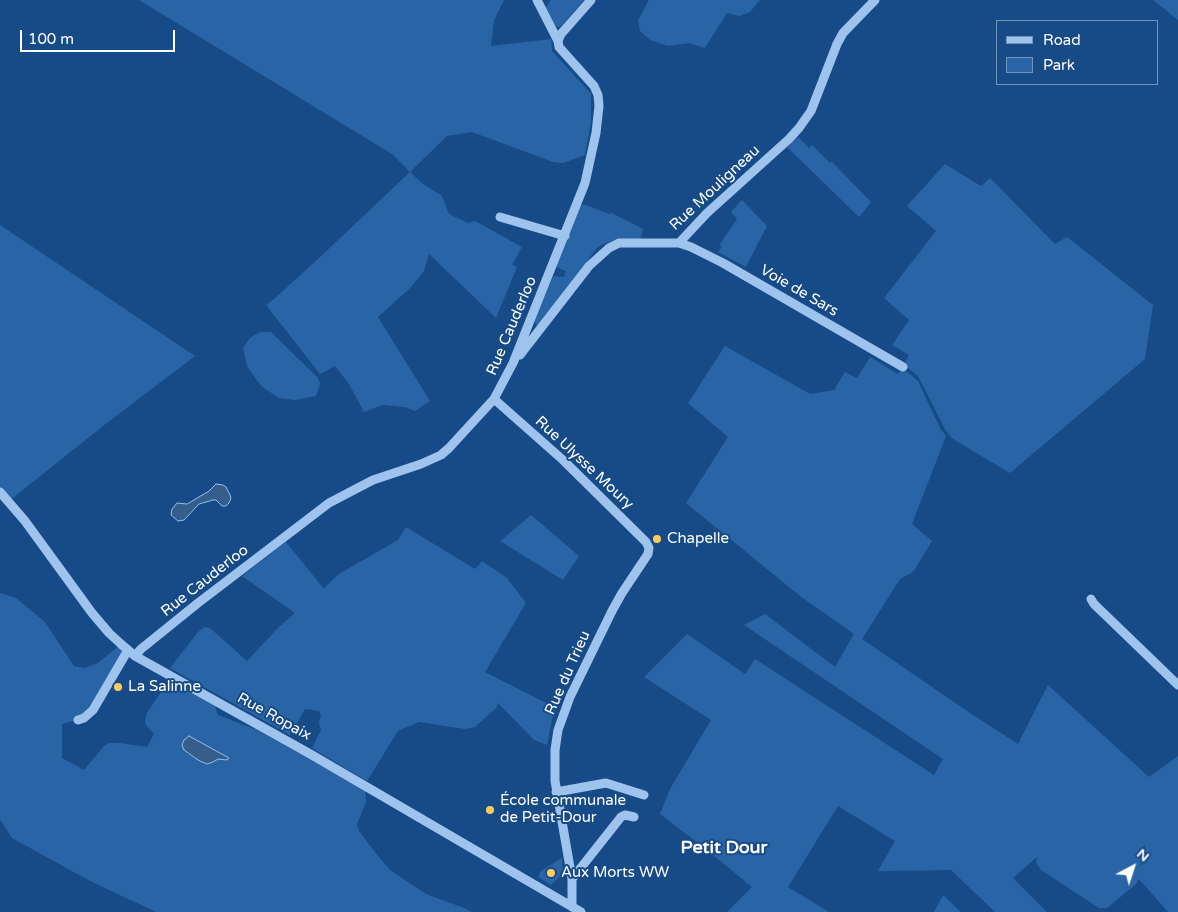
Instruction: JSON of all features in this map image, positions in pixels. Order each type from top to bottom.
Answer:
[{"type":"street","name":"Rue Cauderloo","points":[[78,720],[84,718],[93,710],[132,653],[141,649],[329,503],[373,480],[421,464],[441,455],[494,399],[513,363],[585,183],[596,133],[599,106],[598,95],[594,86],[559,47],[558,41],[537,0]]},
{"type":"street","points":[[558,41],[561,34],[591,0]]},
{"type":"street","name":"Rue Mouligneau","points":[[513,363],[589,266],[599,256],[609,248],[620,243],[679,243],[707,213],[789,139],[799,128],[813,106],[843,33],[875,0]]},
{"type":"street","points":[[500,217],[565,236]]},
{"type":"street","name":"Voie de Sars","points":[[679,243],[724,263],[903,367]]},
{"type":"street","name":"Rue Ulysse Moury","points":[[494,399],[577,474],[649,545],[649,551]]},
{"type":"street","points":[[0,492],[25,521],[92,613],[109,633],[132,653]]},
{"type":"street","name":"Rue du Trieu","points":[[572,907],[572,879],[555,781],[555,750],[558,730],[566,704],[617,601],[649,551]]},
{"type":"street","points":[[1091,599],[1178,685]]},
{"type":"street","name":"Rue Ropaix","points":[[132,653],[212,698],[220,708],[257,730],[299,753],[312,755],[581,912]]},
{"type":"street","points":[[556,792],[606,783],[644,795]]},
{"type":"street","points":[[572,879],[621,817],[634,817]]},
{"type":"green space","points":[[139,0],[504,0],[494,20],[491,46],[551,39],[552,51],[591,94],[591,121],[585,155],[563,163],[553,162],[472,132],[447,136],[410,172],[392,154]]},
{"type":"green space","points":[[551,0],[584,0],[560,27],[557,27],[546,7]]},
{"type":"green space","points":[[649,0],[760,0],[750,12],[739,16],[727,13],[705,48],[689,43],[668,46],[650,40],[640,31],[638,20]]},
{"type":"green space","points":[[1153,0],[1178,0],[1178,20]]},
{"type":"green space","points":[[798,137],[809,148],[812,145],[830,163],[832,162],[871,202],[859,217],[787,147]]},
{"type":"green space","points":[[945,164],[981,186],[990,178],[1055,244],[1067,237],[1153,305],[1145,359],[1010,473],[953,439],[946,431],[918,376],[904,365],[909,355],[892,345],[909,320],[884,298],[936,231],[907,206]]},
{"type":"green space","points":[[410,172],[423,184],[442,196],[449,214],[468,223],[475,221],[522,247],[512,265],[517,267],[496,318],[429,254],[424,271],[410,288],[378,317],[430,401],[415,411],[405,407],[383,405],[364,412],[349,384],[335,366],[320,374],[266,305]]},
{"type":"green space","points":[[742,200],[767,226],[746,267],[718,252],[722,247],[720,244],[737,219],[731,212]]},
{"type":"green space","points":[[582,205],[609,214],[612,213],[643,229],[640,240],[614,240],[596,249],[538,326],[535,320],[553,276],[564,277],[566,271],[556,267]]},
{"type":"green space","points":[[0,225],[195,356],[9,501],[0,492]]},
{"type":"green space","points":[[260,332],[271,332],[318,378],[320,384],[316,396],[295,400],[279,398],[261,386],[247,366],[243,348],[250,338]]},
{"type":"green space","points":[[725,346],[810,394],[834,390],[845,372],[857,378],[870,357],[898,374],[902,368],[918,381],[940,428],[946,436],[912,524],[932,541],[913,572],[900,579],[862,639],[1018,744],[1048,685],[1149,777],[1178,756],[1178,912],[1168,912],[1139,879],[1136,884],[1107,908],[1099,908],[1041,870],[1036,863],[1037,857],[1013,878],[1047,912],[995,912],[951,870],[878,871],[895,841],[838,806],[788,887],[829,912],[727,912],[752,887],[660,814],[670,789],[711,720],[644,677],[687,634],[745,674],[755,659],[934,775],[943,759],[744,625],[765,614],[835,667],[854,634],[800,596],[686,503],[728,437],[688,403]]},
{"type":"green space","points":[[531,515],[579,556],[563,580],[500,541]]},
{"type":"green space","points":[[406,527],[475,569],[482,561],[507,578],[526,603],[485,672],[556,708],[547,745],[534,740],[498,703],[496,708],[475,727],[465,729],[419,722],[398,731],[367,781],[312,748],[321,730],[319,723],[321,715],[319,711],[305,709],[290,735],[170,668],[198,632],[205,627],[210,628],[247,661],[295,613],[242,576],[286,542],[324,589],[339,574],[398,540]]},
{"type":"green space","points":[[0,593],[16,598],[45,622],[74,666],[84,668],[98,663],[121,644],[128,650],[84,718],[62,724],[62,758],[84,770],[104,746],[109,743],[147,747],[154,734],[146,725],[147,713],[165,686],[180,681],[212,698],[218,715],[257,730],[299,753],[312,755],[365,786],[366,802],[357,824],[359,831],[378,856],[390,870],[426,894],[472,912],[156,912],[90,881],[12,838],[0,819]]},
{"type":"green space","points":[[562,858],[563,873],[551,885],[538,877],[541,871]]},
{"type":"green space","points":[[943,895],[961,912],[934,912]]},
{"type":"shaded area","points":[[216,484],[226,487],[230,495],[231,498],[226,506],[222,506],[216,500],[213,500],[199,504],[184,520],[178,521],[171,515],[172,509],[177,503],[187,504],[209,491]]},
{"type":"shaded area","points":[[189,736],[229,758],[227,760],[218,759],[207,764],[198,760],[184,750],[182,745]]},
{"type":"place","name":"Chapelle","points":[[657,539]]},
{"type":"place","name":"La Salinne","points":[[118,687]]},
{"type":"place","name":"École communale de Petit-Dour","points":[[490,810]]},
{"type":"place","name":"Aux Morts WW","points":[[551,873]]},
{"type":"district","name":"Petit Dour","points":[[724,848]]}]
